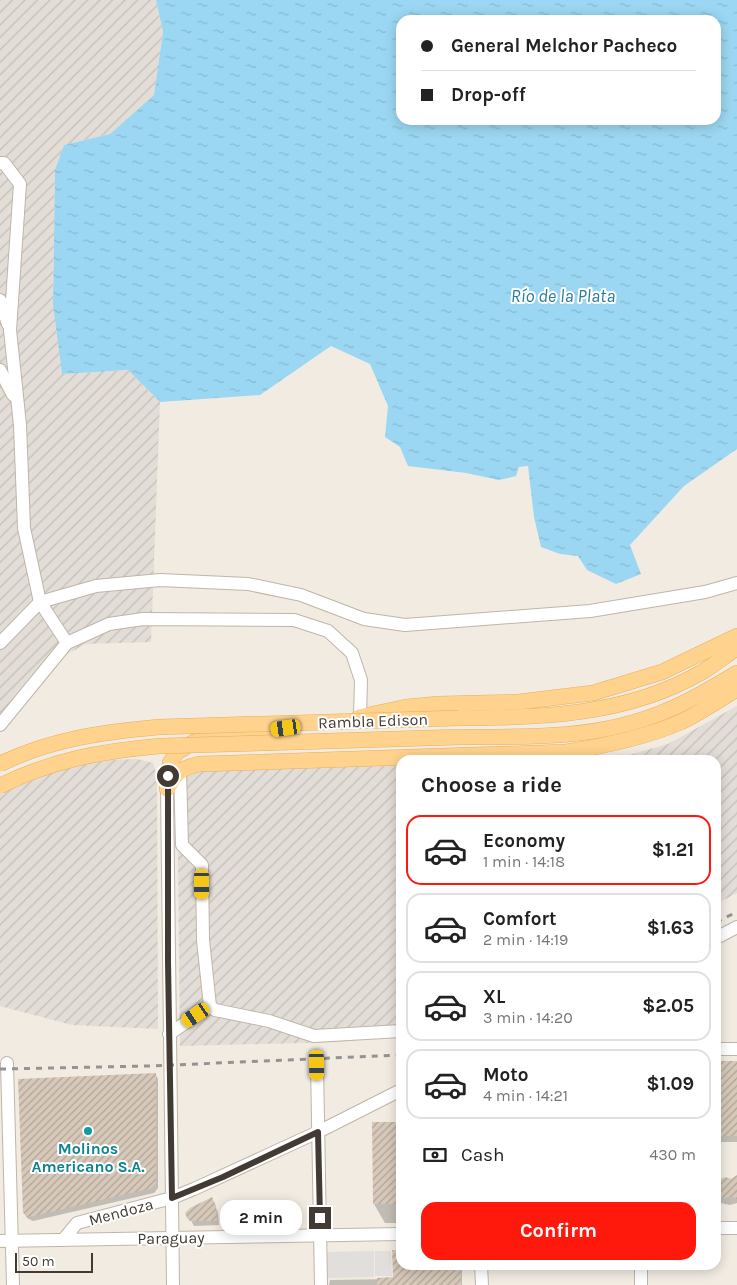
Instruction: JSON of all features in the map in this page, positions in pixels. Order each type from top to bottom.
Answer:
[{"type":"main road","points":[[167,789],[170,763],[177,752],[194,742],[360,717],[406,707],[518,702],[593,692],[662,672],[737,636]]},
{"type":"main road","name":"Rambla Edison","points":[[0,764],[32,750],[68,738],[111,731],[159,727],[552,716],[626,702],[673,686],[737,648]]},
{"type":"main road","name":"Rambla Edison","points":[[0,786],[42,767],[112,750],[160,746],[553,736],[584,733],[632,723],[672,708],[737,673]]},
{"type":"main road","points":[[474,755],[566,752],[611,745],[646,735],[682,721],[737,689]]},
{"type":"main road","points":[[167,789],[175,774],[180,770],[200,764],[396,758]]},
{"type":"street","points":[[0,163],[4,163],[20,184],[10,330],[20,425],[24,528],[40,602],[67,643]]},
{"type":"street","points":[[0,300],[10,330]]},
{"type":"street","points":[[0,370],[15,398],[20,425]]},
{"type":"street","points":[[0,643],[40,602],[96,586],[160,580],[248,584],[301,595],[364,620],[405,626],[590,611],[704,592],[737,583]]},
{"type":"street","points":[[328,630],[338,611]]},
{"type":"street","points":[[0,725],[67,643],[109,624],[143,619],[294,620],[328,630],[352,653],[361,680],[360,717]]},
{"type":"street","points":[[180,770],[182,846],[202,865],[203,940],[210,1006],[215,1010],[269,1020],[314,1036],[396,1031]]},
{"type":"street","points":[[167,789],[173,1285]]},
{"type":"street","points":[[721,935],[737,927]]},
{"type":"street","points":[[169,1034],[210,1006]]},
{"type":"street","points":[[721,1049],[737,1049]]},
{"type":"street","points":[[7,1063],[6,1240],[13,1285]]},
{"type":"street","points":[[317,1065],[321,1285]]},
{"type":"street","name":"Mendoza","points":[[63,1240],[78,1223],[172,1198],[223,1177],[396,1093]]},
{"type":"street","points":[[721,1228],[737,1228]]},
{"type":"street","name":"Paraguay","points":[[6,1240],[396,1234]]},
{"type":"street","points":[[481,1270],[482,1285]]},
{"type":"street","points":[[641,1270],[641,1285]]},
{"type":"shaded area","points":[[0,0],[156,0],[163,32],[154,95],[110,134],[64,145],[55,170],[53,305],[62,374],[128,370],[160,402],[151,642],[86,644],[39,669],[0,717]]},
{"type":"shaded area","points":[[737,706],[737,893],[721,901],[721,755],[629,755],[668,744]]},
{"type":"shaded area","points":[[137,759],[153,763],[157,777],[158,1029],[72,1025],[0,1006],[0,787],[33,773],[109,760]]},
{"type":"shaded area","points":[[396,765],[396,1036],[338,1042],[180,1046],[177,767]]},
{"type":"shaded area","points":[[374,1251],[374,1277],[326,1278],[325,1252]]},
{"type":"shaded area","points":[[375,1251],[391,1251],[392,1276],[375,1276]]},
{"type":"water","name":"Río de la Plata","points":[[156,0],[737,0],[737,449],[684,486],[630,545],[641,574],[616,584],[587,570],[578,556],[560,554],[541,547],[534,517],[528,466],[519,467],[516,476],[499,480],[466,473],[408,466],[400,447],[385,437],[388,406],[370,364],[331,346],[260,395],[160,402],[128,370],[62,374],[53,305],[55,170],[64,145],[110,134],[154,95],[163,32]]},
{"type":"building","points":[[721,1061],[737,1061],[737,1136],[721,1136]]},
{"type":"building","name":"Molinos Americano S.A.","points":[[156,1073],[156,1183],[152,1188],[29,1217],[23,1213],[18,1079]]},
{"type":"building","points":[[372,1122],[396,1122],[396,1204],[373,1204]]},
{"type":"building","points":[[737,1175],[737,1199],[730,1196],[723,1199],[721,1196],[721,1179],[725,1177],[731,1179]]},
{"type":"building","points":[[212,1197],[216,1206],[217,1221],[190,1221],[187,1218],[185,1213],[190,1208]]},
{"type":"building","points":[[392,1250],[396,1250],[396,1270],[461,1270],[461,1285],[377,1285],[377,1278],[393,1277]]},
{"type":"railway","points":[[721,920],[737,912]]},
{"type":"railway","points":[[0,1069],[150,1066],[396,1055]]},
{"type":"place","name":"Molinos Americano S.A.","points":[[88,1131]]},
{"type":"route","points":[[168,776],[168,962],[172,1198],[223,1177],[318,1132],[320,1218]]}]
